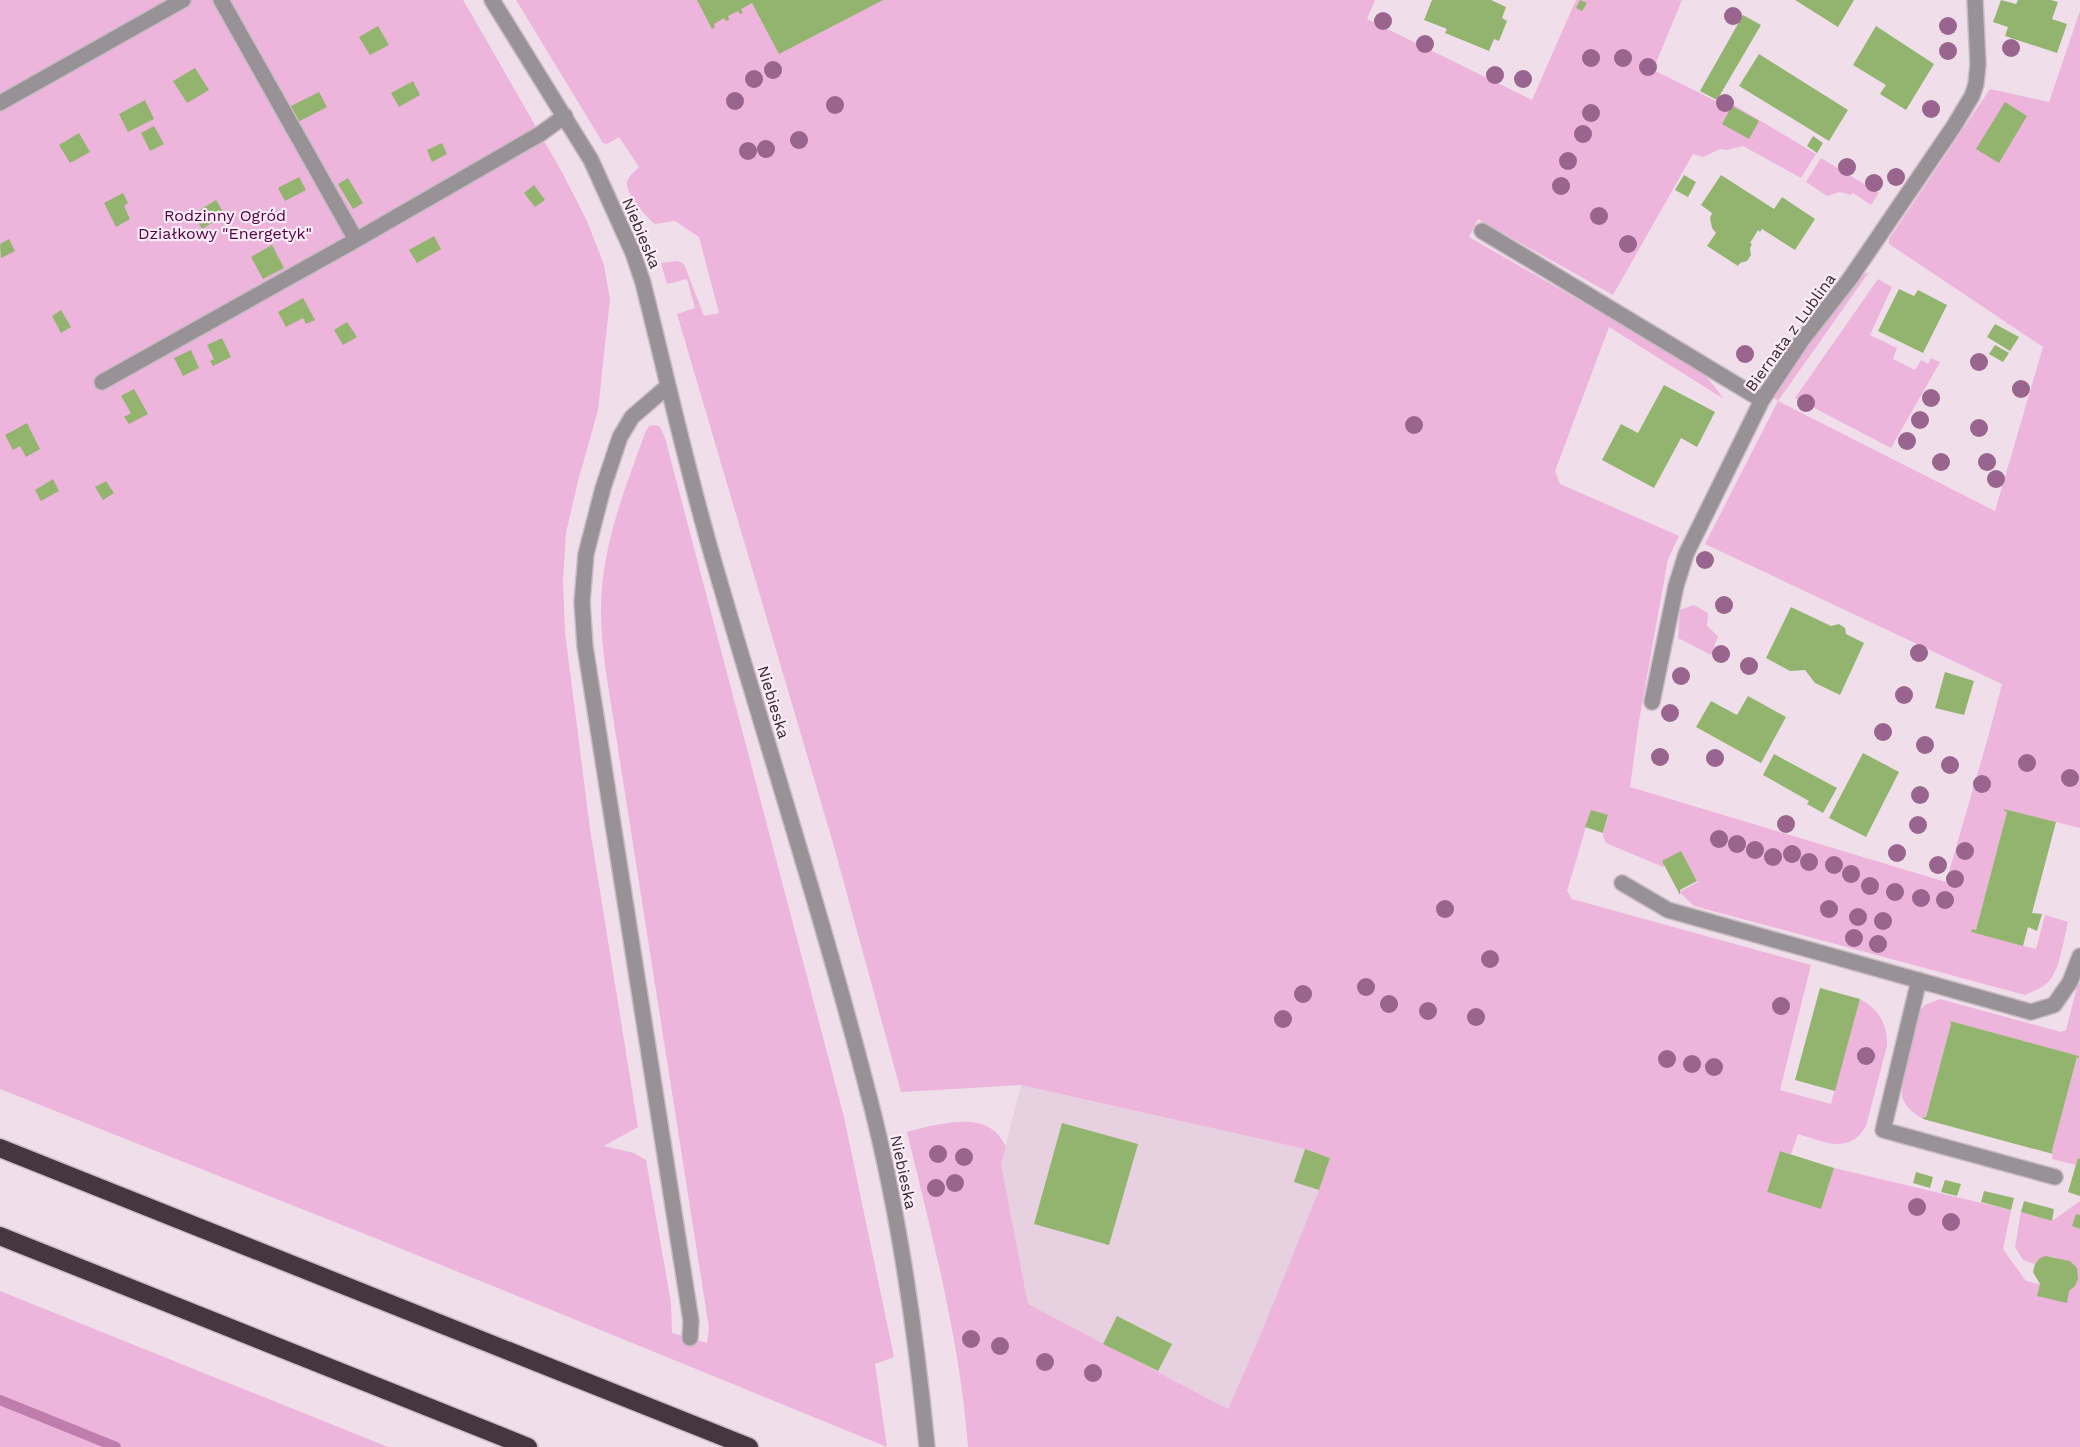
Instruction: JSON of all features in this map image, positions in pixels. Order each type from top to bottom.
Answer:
[{"type":"highway","points":[[0,1148],[749,1447]]},
{"type":"highway","points":[[0,1236],[528,1447]]},
{"type":"street","points":[[0,103],[183,0]]},
{"type":"street","points":[[221,0],[356,240]]},
{"type":"street","name":"Niebieska","points":[[492,0],[591,160],[633,253],[643,283],[715,566],[812,892],[872,1109],[897,1226],[911,1308],[927,1447]]},
{"type":"street","name":"Biernata z Lublina","points":[[1652,702],[1676,586],[1686,554],[1762,400],[1802,340],[1850,280],[1966,106],[1976,84],[1978,64],[1979,41],[1975,0]]},
{"type":"street","points":[[102,382],[356,240],[540,134],[565,116]]},
{"type":"street","points":[[1482,231],[1762,400]]},
{"type":"street","points":[[669,386],[632,417],[620,437],[603,488],[586,554],[582,602],[585,646],[691,1321],[690,1338]]},
{"type":"street","points":[[1622,883],[1668,910],[2031,1012],[2054,1005],[2070,982],[2080,957]]},
{"type":"street","points":[[1919,980],[1883,1130],[2055,1177]]},
{"type":"shaded area","points":[[1021,1085],[1305,1149],[1330,1158],[1260,1336],[1228,1409],[1028,1304],[1001,1164]]},
{"type":"green space","name":"Rodzinny Ogród Działkowy \"Energetyk\"","points":[[0,0],[463,0],[563,174],[587,221],[604,265],[610,299],[598,410],[566,533],[563,582],[565,632],[590,829],[638,1127],[604,1146],[634,1153],[646,1160],[671,1303],[672,1333],[707,1343],[709,1328],[605,666],[601,625],[602,587],[609,542],[645,433],[649,426],[655,425],[660,427],[665,438],[844,1117],[894,1357],[875,1364],[887,1447],[380,1240],[0,1089]]},
{"type":"green space","points":[[516,0],[1375,0],[1367,19],[1532,100],[1576,0],[1682,0],[1653,70],[1718,102],[1724,99],[1816,154],[1801,178],[1743,146],[1727,150],[1720,149],[1703,157],[1693,154],[1613,295],[1478,219],[1469,237],[1706,376],[1724,399],[1609,327],[1555,471],[1560,484],[1679,536],[1668,559],[1639,721],[1630,787],[1946,882],[2002,684],[1705,544],[1778,401],[1995,511],[2043,347],[1889,244],[1889,239],[1990,89],[2049,102],[2080,11],[2080,828],[2004,809],[2007,812],[1976,930],[1972,929],[1971,932],[2036,949],[2045,915],[2068,922],[2053,976],[2044,986],[2025,995],[1694,906],[1679,892],[1698,882],[1681,852],[1663,867],[1606,843],[1603,836],[1608,816],[1591,810],[1567,891],[1572,899],[1811,965],[1780,1090],[1831,1104],[1860,999],[1881,1018],[1886,1031],[1887,1046],[1866,1126],[1852,1141],[1836,1144],[1798,1134],[1791,1154],[1780,1151],[1767,1192],[1821,1209],[1834,1168],[2011,1210],[2003,1249],[2026,1281],[2069,1291],[2071,1274],[2062,1261],[2049,1257],[2042,1258],[2035,1264],[2023,1260],[2015,1247],[2021,1212],[2052,1221],[2080,1201],[2080,1447],[968,1447],[952,1328],[907,1132],[939,1124],[964,1122],[985,1126],[996,1132],[1006,1146],[1001,1164],[1028,1304],[1228,1409],[1260,1336],[1330,1158],[1305,1149],[1021,1085],[901,1092],[833,843],[677,314],[695,308],[687,279],[667,284],[661,263],[678,261],[684,264],[704,316],[719,313],[699,237],[675,221],[655,224],[647,217],[630,193],[627,183],[639,167],[619,137],[607,144],[603,143]]},
{"type":"green space","points":[[1821,158],[1879,193],[1871,205],[1853,193],[1851,195],[1840,192],[1827,196],[1806,182]]},
{"type":"green space","points":[[1869,272],[1778,401],[1772,396],[1825,320],[1858,277]]},
{"type":"green space","points":[[1878,279],[1892,287],[1870,335],[1897,348],[1893,359],[1915,370],[1921,360],[1928,364],[1931,358],[1940,362],[1891,448],[1795,398]]},
{"type":"green space","points":[[1694,605],[1708,613],[1707,626],[1718,636],[1711,655],[1678,638],[1680,610]]},
{"type":"green space","points":[[2080,983],[2080,1159],[2078,1158],[2076,1165],[2052,1159],[2052,1151],[2079,1056],[1950,1021],[1926,1117],[1923,1119],[1907,1106],[1902,1092],[1905,1070],[1920,1011],[1925,1005],[1940,999],[2061,1032],[2066,1030]]},
{"type":"green space","points":[[0,1291],[388,1447],[0,1447]]},
{"type":"building","points":[[697,0],[883,0],[779,54],[752,3],[741,9],[743,13],[740,14],[738,11],[728,16],[729,20],[726,21],[724,18],[714,24],[715,27],[712,29]]},
{"type":"building","points":[[1432,0],[1491,0],[1506,7],[1502,18],[1507,21],[1499,41],[1494,39],[1489,51],[1445,33],[1447,29],[1424,20]]},
{"type":"building","points":[[1580,0],[1587,3],[1582,11],[1576,8]]},
{"type":"building","points":[[1795,0],[1854,0],[1838,27]]},
{"type":"building","points":[[2001,0],[2016,4],[2018,0],[2058,2],[2052,19],[2067,24],[2057,53],[2005,36],[2008,27],[1993,22]]},
{"type":"building","points":[[1743,15],[1761,25],[1717,100],[1700,91]]},
{"type":"building","points":[[378,26],[389,45],[370,55],[359,37]]},
{"type":"building","points":[[1876,26],[1934,64],[1906,110],[1880,94],[1886,85],[1853,65]]},
{"type":"building","points":[[1759,54],[1848,110],[1829,141],[1739,86]]},
{"type":"building","points":[[195,68],[209,90],[187,103],[173,81]]},
{"type":"building","points":[[413,81],[420,95],[399,107],[391,93]]},
{"type":"building","points":[[319,92],[327,107],[298,122],[289,107]]},
{"type":"building","points":[[145,100],[154,119],[128,132],[119,114]]},
{"type":"building","points":[[2005,102],[2027,116],[1999,163],[1976,149]]},
{"type":"building","points":[[1732,106],[1759,121],[1749,139],[1722,124]]},
{"type":"building","points":[[154,126],[164,144],[150,151],[141,133]]},
{"type":"building","points":[[79,133],[90,152],[70,163],[59,145]]},
{"type":"building","points":[[1813,136],[1823,143],[1817,153],[1807,146]]},
{"type":"building","points":[[442,143],[447,154],[432,162],[427,150]]},
{"type":"building","points":[[1684,175],[1696,182],[1688,197],[1675,190]]},
{"type":"building","points":[[1721,175],[1774,209],[1782,197],[1815,219],[1795,250],[1762,229],[1760,232],[1758,230],[1750,243],[1752,244],[1751,255],[1747,261],[1738,266],[1707,246],[1716,233],[1712,228],[1710,218],[1712,213],[1701,205]]},
{"type":"building","points":[[299,177],[306,190],[285,201],[278,188]]},
{"type":"building","points":[[348,178],[363,203],[353,209],[338,184]]},
{"type":"building","points":[[534,185],[545,200],[535,207],[524,193]]},
{"type":"building","points":[[123,193],[128,203],[124,206],[130,219],[116,227],[104,203]]},
{"type":"building","points":[[216,200],[225,215],[202,229],[193,214]]},
{"type":"building","points":[[434,236],[441,249],[417,263],[409,250]]},
{"type":"building","points":[[9,239],[15,251],[1,258],[0,244]]},
{"type":"building","points":[[272,245],[284,268],[263,279],[251,257]]},
{"type":"building","points":[[1899,289],[1914,296],[1918,290],[1947,305],[1923,353],[1878,331]]},
{"type":"building","points":[[303,298],[315,320],[306,324],[303,318],[286,327],[278,312]]},
{"type":"building","points":[[61,310],[71,327],[61,333],[52,316]]},
{"type":"building","points":[[347,322],[357,337],[343,345],[334,330]]},
{"type":"building","points":[[1995,324],[2019,337],[2010,351],[1987,337]]},
{"type":"building","points":[[222,338],[231,357],[213,366],[210,361],[214,359],[207,345]]},
{"type":"building","points":[[1995,345],[2009,353],[2003,362],[1989,354]]},
{"type":"building","points":[[191,350],[199,368],[183,376],[174,358]]},
{"type":"building","points":[[1664,385],[1715,412],[1697,447],[1681,438],[1654,488],[1602,460],[1621,424],[1638,433]]},
{"type":"building","points":[[134,389],[148,414],[129,424],[124,417],[131,413],[121,396]]},
{"type":"building","points":[[27,423],[40,449],[26,457],[20,446],[13,450],[5,435]]},
{"type":"building","points":[[53,479],[59,491],[41,501],[35,490]]},
{"type":"building","points":[[106,481],[114,493],[103,500],[95,487]]},
{"type":"building","points":[[1791,607],[1831,626],[1839,624],[1845,628],[1846,634],[1864,643],[1840,695],[1815,683],[1805,670],[1790,671],[1766,658]]},
{"type":"building","points":[[1945,672],[1974,681],[1964,715],[1935,708]]},
{"type":"building","points":[[1748,696],[1786,717],[1761,763],[1696,727],[1711,701],[1737,715]]},
{"type":"building","points":[[1863,753],[1899,772],[1866,837],[1829,818]]},
{"type":"building","points":[[1774,754],[1837,788],[1823,813],[1807,804],[1809,801],[1763,775]]},
{"type":"building","points":[[2004,809],[2056,822],[2032,913],[2042,914],[2037,931],[2028,927],[2023,946],[1971,932],[1972,929],[1976,930],[2007,812]]},
{"type":"building","points":[[1591,810],[1608,815],[1603,833],[1585,827]]},
{"type":"building","points":[[1681,851],[1697,881],[1680,890],[1680,895],[1662,861]]},
{"type":"building","points":[[1820,988],[1860,999],[1835,1091],[1795,1080]]},
{"type":"building","points":[[1950,1021],[2079,1056],[2053,1154],[1923,1119],[1926,1117]]},
{"type":"building","points":[[1062,1123],[1138,1144],[1109,1245],[1034,1224]]},
{"type":"building","points":[[1305,1149],[1330,1158],[1319,1190],[1294,1182]]},
{"type":"building","points":[[1780,1151],[1834,1168],[1821,1209],[1767,1192]]},
{"type":"building","points":[[2078,1158],[2080,1159],[2080,1196],[2068,1192]]},
{"type":"building","points":[[1916,1172],[1933,1177],[1930,1188],[1913,1183]]},
{"type":"building","points":[[1945,1180],[1961,1184],[1957,1196],[1941,1192]]},
{"type":"building","points":[[1984,1191],[2014,1198],[2011,1210],[1981,1202]]},
{"type":"building","points":[[2024,1201],[2054,1209],[2052,1221],[2021,1212]]},
{"type":"building","points":[[2076,1214],[2080,1215],[2080,1229],[2072,1226]]},
{"type":"building","points":[[2046,1256],[2070,1261],[2077,1268],[2078,1279],[2069,1291],[2067,1303],[2037,1296],[2040,1284],[2033,1272],[2035,1264],[2040,1258]]},
{"type":"building","points":[[1117,1316],[1172,1344],[1158,1371],[1103,1344]]},
{"type":"waterway","points":[[0,1400],[116,1447]]}]
